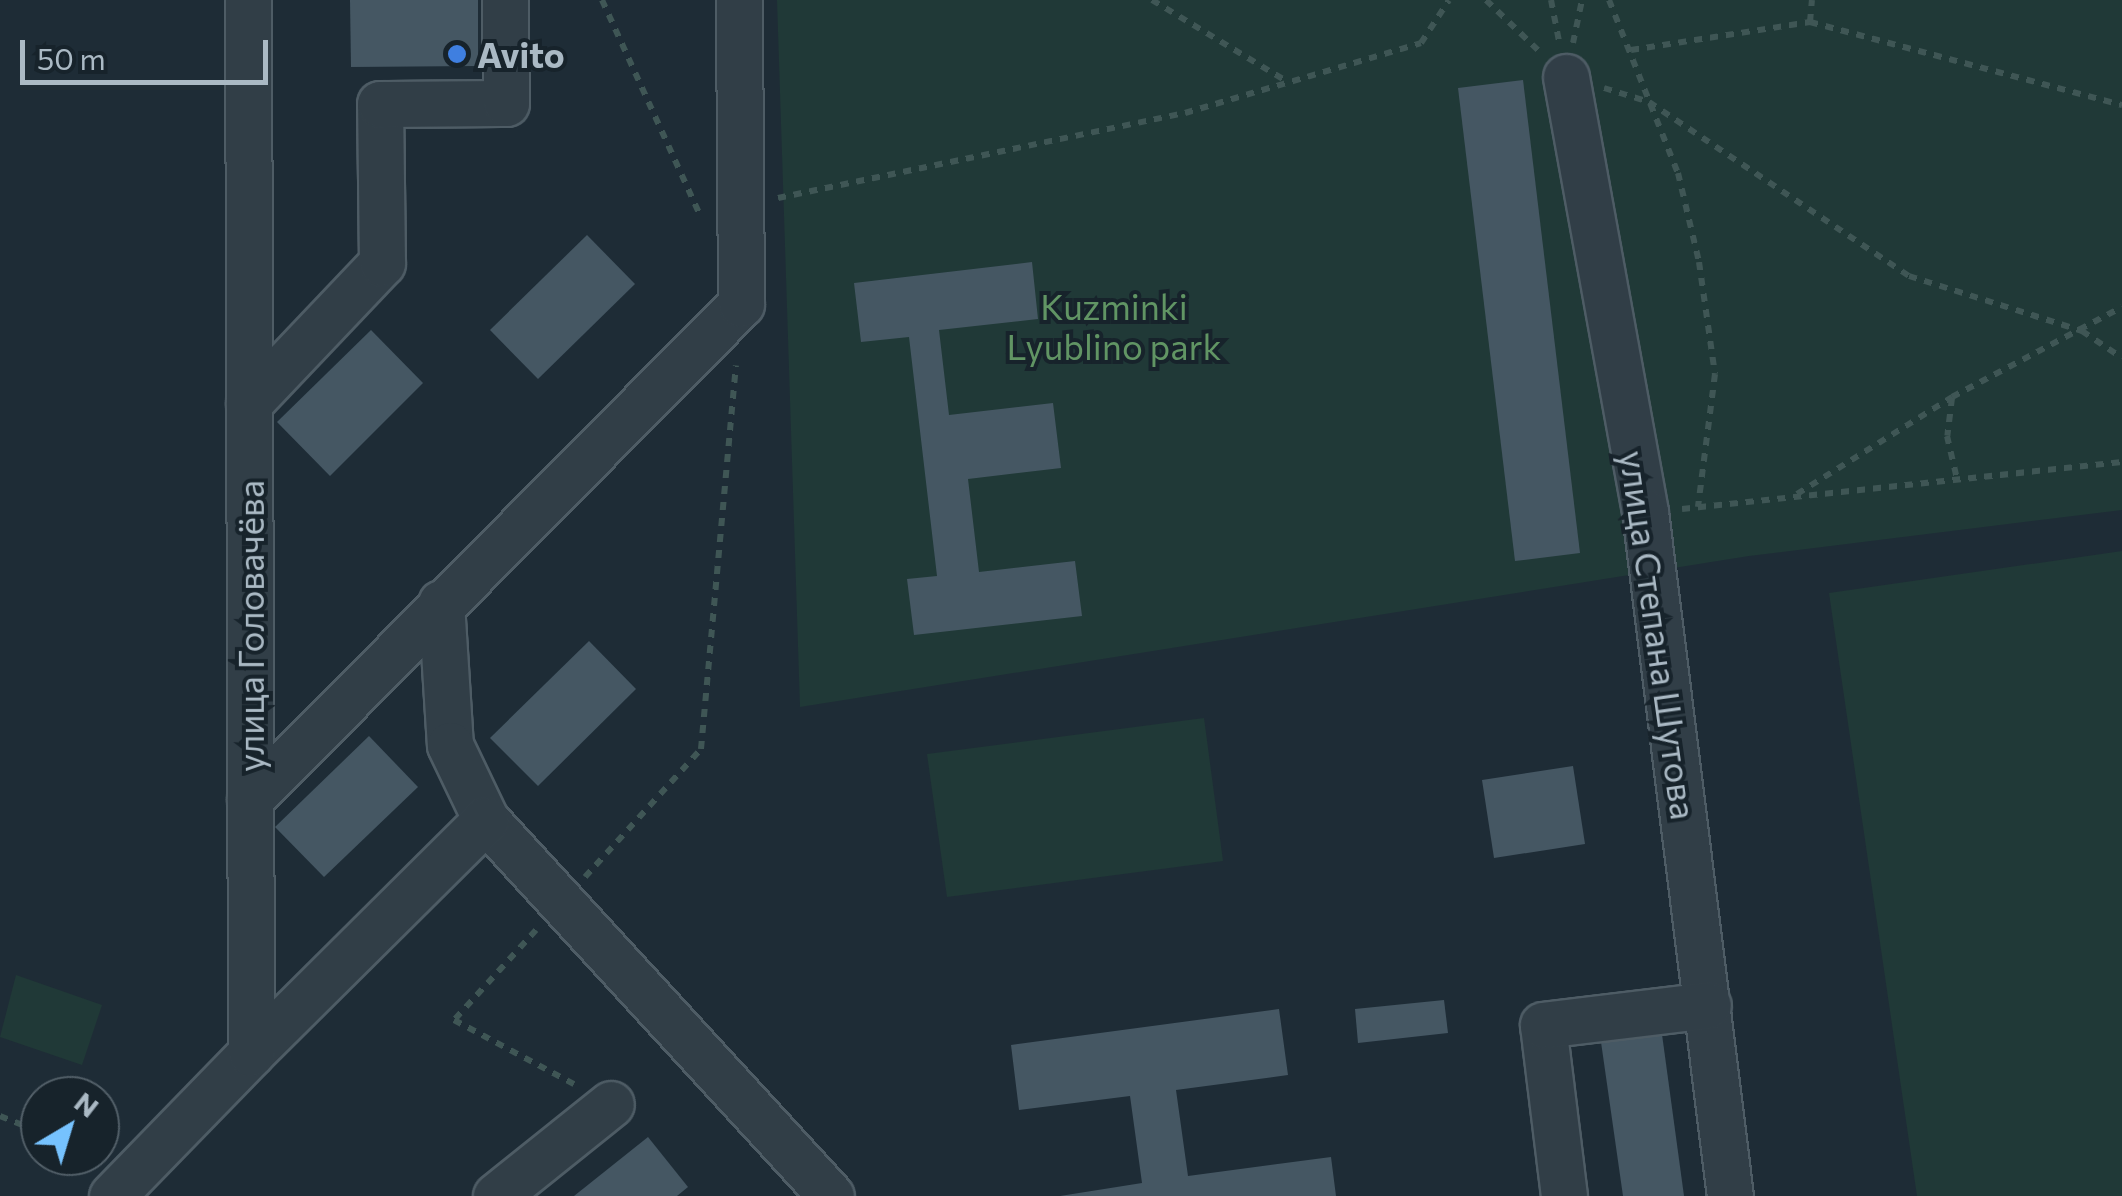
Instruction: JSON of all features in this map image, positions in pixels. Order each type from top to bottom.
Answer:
[{"type":"street","name":"улица Головачёва","points":[[248,0],[251,1053]]},
{"type":"street","points":[[249,403],[382,263],[380,104],[506,103],[504,0]]},
{"type":"street","points":[[250,799],[741,304],[724,218],[738,0]]},
{"type":"street","name":"улица Степана Шутова","points":[[1566,76],[1646,512],[1730,1196]]},
{"type":"street","points":[[441,603],[450,746],[486,820],[831,1196]]},
{"type":"street","points":[[112,1196],[486,820]]},
{"type":"street","points":[[1564,1196],[1543,1026],[1708,1005]]},
{"type":"street","points":[[496,1196],[611,1104]]},
{"type":"path","points":[[602,0],[724,218],[1010,153],[1289,82],[1421,43],[1449,0]]},
{"type":"path","points":[[1152,0],[1289,82]]},
{"type":"path","points":[[1486,0],[1566,76]]},
{"type":"path","points":[[1609,0],[1678,173],[1715,374],[1698,507]]},
{"type":"path","points":[[1810,22],[1812,0]]},
{"type":"path","points":[[1631,50],[1810,22],[2122,105]]},
{"type":"path","points":[[1650,102],[1909,276],[2082,331],[2122,358]]},
{"type":"path","points":[[1792,497],[1952,397],[2122,307]]},
{"type":"path","points":[[611,1104],[454,1020],[701,748],[736,362]]},
{"type":"path","points":[[1952,397],[1947,436],[1957,480]]},
{"type":"path","points":[[1646,512],[2122,462]]},
{"type":"green space","name":"Kuzminki Lyublino park","points":[[777,0],[2122,0],[2122,510],[1749,556],[800,707]]},
{"type":"green space","points":[[2122,551],[2122,1196],[1917,1196],[1829,593]]},
{"type":"green space","points":[[1204,718],[1223,861],[947,897],[927,754]]},
{"type":"green space","points":[[16,975],[102,1005],[82,1065],[0,1037]]},
{"type":"building","points":[[350,0],[478,0],[478,66],[351,67]]},
{"type":"building","points":[[1523,80],[1580,553],[1515,561],[1458,88]]},
{"type":"building","points":[[587,235],[635,284],[538,379],[490,330]]},
{"type":"building","points":[[1032,262],[1038,319],[939,330],[949,415],[1053,403],[1061,468],[968,479],[979,572],[1075,561],[1082,616],[914,635],[907,579],[937,576],[909,337],[861,342],[854,283]]},
{"type":"building","points":[[371,330],[423,383],[330,476],[277,422]]},
{"type":"building","points":[[589,641],[636,689],[538,786],[490,738]]},
{"type":"building","points":[[369,736],[418,787],[324,877],[275,827]]},
{"type":"building","points":[[1573,766],[1585,844],[1494,858],[1482,780]]},
{"type":"building","points":[[1444,1000],[1448,1033],[1358,1043],[1355,1009]]},
{"type":"building","points":[[1279,1009],[1288,1075],[1176,1090],[1188,1176],[1331,1157],[1336,1196],[1060,1196],[1142,1183],[1130,1096],[1019,1110],[1011,1045]]},
{"type":"building","points":[[1661,1027],[1684,1196],[1623,1196],[1600,1035]]},
{"type":"building","points":[[648,1137],[688,1187],[677,1196],[574,1196]]},
{"type":"place","name":"Avito","points":[[457,54]]}]
